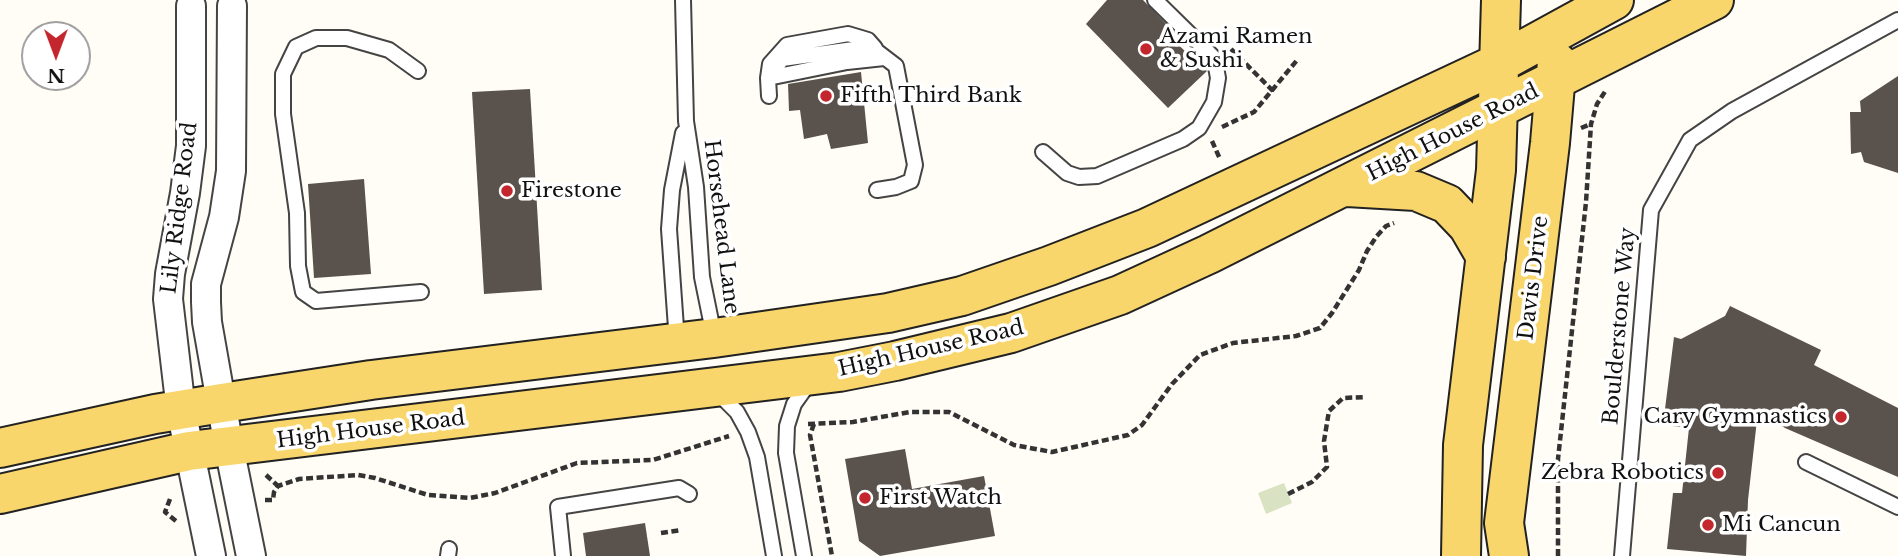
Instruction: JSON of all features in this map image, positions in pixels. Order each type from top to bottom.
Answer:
[{"type":"main road","points":[[1461,556],[1463,445],[1496,170],[1501,0]]},
{"type":"main road","name":"High House Road","points":[[0,448],[222,403],[371,380],[696,341],[888,313],[962,296],[1147,228],[1501,62],[1559,16],[1614,0]]},
{"type":"main road","name":"High House Road","points":[[0,494],[190,451],[839,372],[895,362],[999,336],[1120,295],[1209,254],[1714,0]]},
{"type":"main road","name":"Davis Drive","points":[[1509,556],[1504,523],[1556,81],[1559,16]]},
{"type":"main road","points":[[1344,187],[1416,191],[1447,204],[1468,226],[1486,257]]},
{"type":"street","points":[[186,3],[212,9],[239,3]]},
{"type":"street","name":"Lily Ridge Road","points":[[186,3],[191,146],[168,299],[181,410],[211,556]]},
{"type":"street","name":"Lily Ridge Road","points":[[239,3],[231,171],[224,217],[206,284],[206,302],[207,322],[229,447],[251,556]]},
{"type":"lane","name":"Horsehead Lane","points":[[683,0],[686,121],[696,187],[702,277],[696,341]]},
{"type":"lane","points":[[1043,152],[1067,173],[1079,177],[1097,176],[1184,139],[1199,128],[1214,102],[1218,78],[1216,67],[1212,56],[1155,0]]},
{"type":"lane","name":"Boulderstone Way","points":[[1622,556],[1651,210],[1690,140],[1732,111],[1898,20]]},
{"type":"lane","points":[[769,96],[770,64],[787,45],[848,34],[868,40],[897,66],[915,165],[911,181],[897,187],[877,190]]},
{"type":"lane","points":[[418,71],[389,50],[347,38],[316,38],[296,47],[284,74],[284,114],[297,213],[298,266],[303,292],[316,301],[421,292]]},
{"type":"lane","points":[[768,78],[882,55]]},
{"type":"lane","name":"Horsehead Lane","points":[[686,121],[671,190],[669,229],[696,341]]},
{"type":"lane","points":[[804,556],[786,453],[787,426],[794,404],[815,374]]},
{"type":"lane","points":[[712,388],[737,412],[748,432],[757,457],[774,556]]},
{"type":"lane","points":[[1806,462],[1898,507]]},
{"type":"lane","points":[[563,556],[558,507],[679,488],[689,494]]},
{"type":"path","points":[[1218,128],[1254,112],[1298,59]]},
{"type":"path","points":[[1557,554],[1558,459],[1586,202],[1591,124],[1597,104],[1606,93]]},
{"type":"path","points":[[1212,134],[1220,159]]},
{"type":"path","points":[[803,424],[853,422],[910,412],[949,412],[1014,445],[1052,452],[1128,435],[1142,425],[1179,376],[1200,355],[1233,343],[1296,336],[1320,327],[1359,270],[1376,236],[1386,226],[1404,220]]},
{"type":"path","points":[[1289,494],[1312,482],[1327,467],[1324,441],[1329,411],[1343,398],[1366,397]]},
{"type":"path","points":[[814,424],[810,436],[832,556]]},
{"type":"path","points":[[273,500],[278,486],[299,479],[358,475],[428,495],[470,498],[495,493],[577,463],[653,460],[736,433]]},
{"type":"path","points":[[266,475],[278,486]]},
{"type":"path","points":[[165,512],[170,499]]},
{"type":"path","points":[[661,533],[681,530]]},
{"type":"green space","points":[[1284,483],[1292,503],[1266,514],[1258,493]]},
{"type":"building","points":[[1107,0],[1143,0],[1178,36],[1174,41],[1207,71],[1168,108],[1086,24]]},
{"type":"building","name":"Fifth Third Bank","points":[[861,72],[868,143],[831,149],[827,134],[804,139],[800,110],[789,111],[788,84]]},
{"type":"building","points":[[1898,76],[1898,173],[1864,162],[1861,152],[1851,154],[1850,112],[1861,112],[1860,101]]},
{"type":"building","name":"Firestone","points":[[530,89],[542,290],[484,294],[472,92]]},
{"type":"building","points":[[364,179],[371,274],[314,278],[308,184]]},
{"type":"building","points":[[1730,306],[1821,350],[1814,365],[1898,408],[1898,477],[1785,428],[1758,411],[1748,500],[1746,556],[1667,549],[1673,493],[1682,493],[1689,428],[1663,425],[1674,337],[1681,339],[1725,316]]},
{"type":"building","points":[[905,449],[912,489],[984,476],[995,536],[880,556],[859,541],[845,459]]},
{"type":"building","points":[[645,523],[650,556],[586,556],[583,533]]},
{"type":"place","name":"Azami Ramen & Sushi","points":[[1146,49]]},
{"type":"place","name":"Fifth Third Bank","points":[[826,96]]},
{"type":"place","name":"Firestone","points":[[507,191]]},
{"type":"place","name":"Cary Gymnastics","points":[[1841,417]]},
{"type":"place","name":"Zebra Robotics","points":[[1718,473]]},
{"type":"place","name":"First Watch","points":[[865,498]]},
{"type":"place","name":"Mi Cancun","points":[[1708,525]]}]
